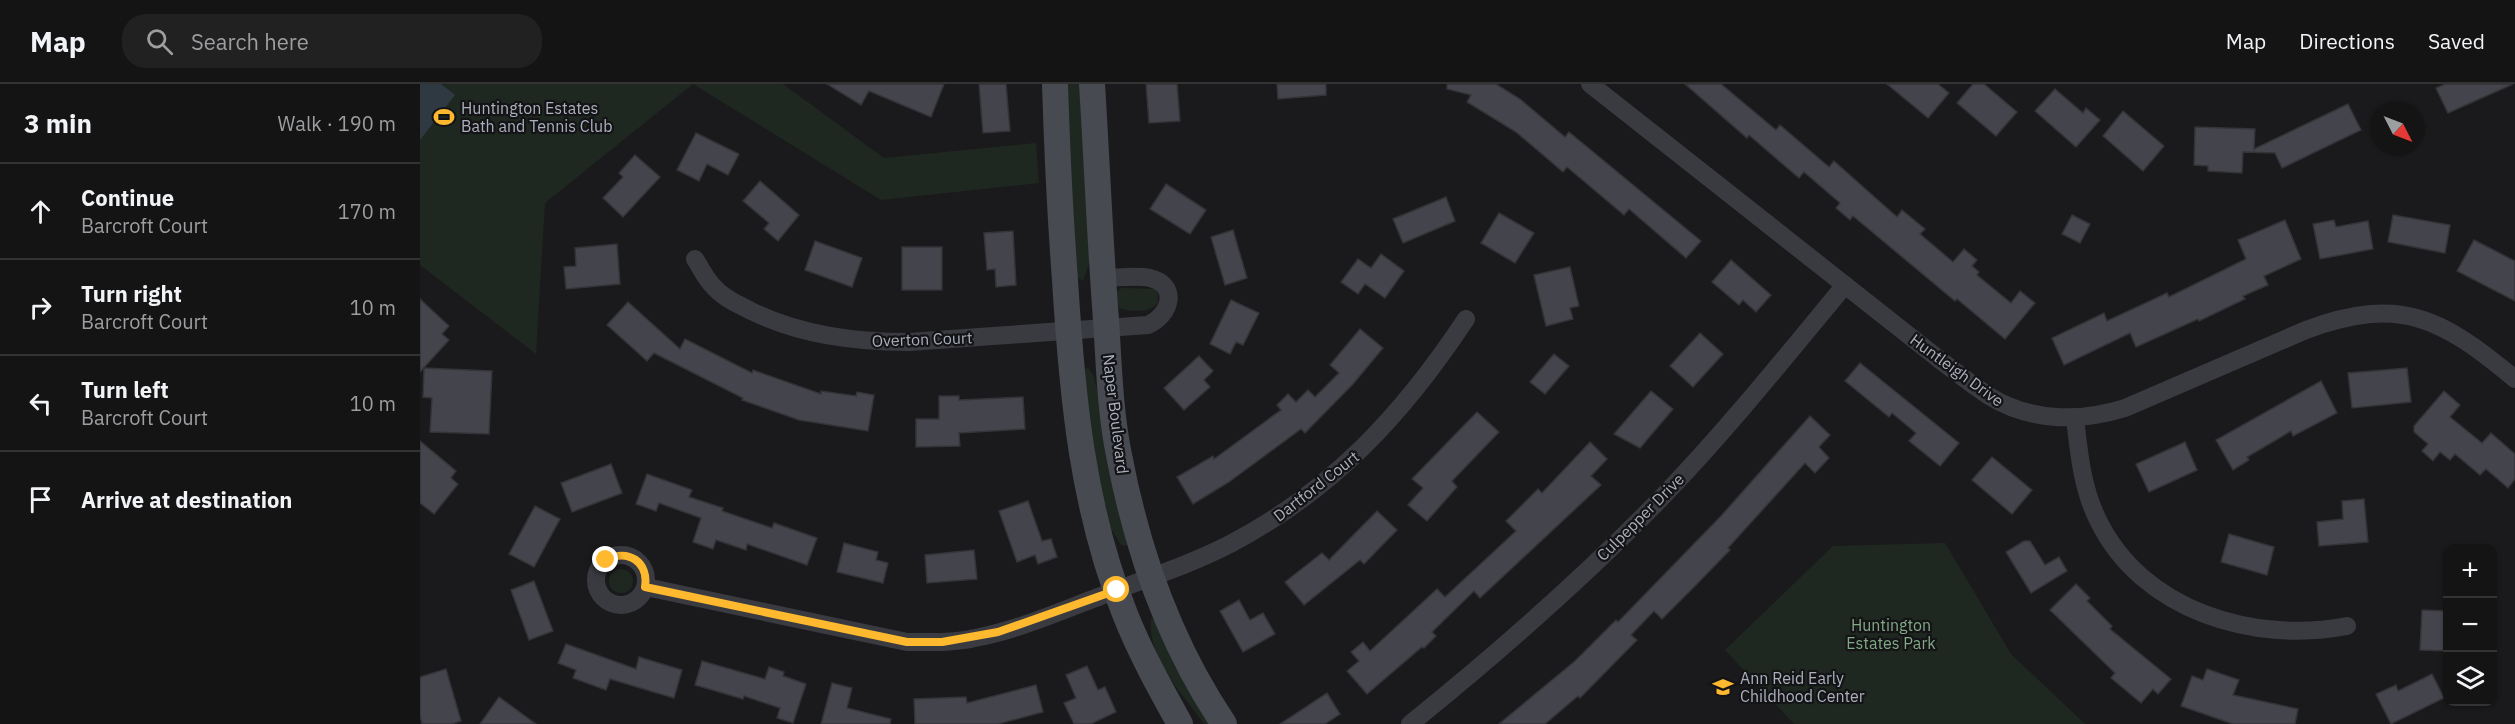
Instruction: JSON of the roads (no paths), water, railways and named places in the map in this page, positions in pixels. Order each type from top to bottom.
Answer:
[{"type":"main road","points":[[1055,84],[1057,159],[1068,331],[1082,467],[1097,528],[1125,615],[1147,663],[1180,724]]},
{"type":"main road","name":"Naper Boulevard","points":[[1092,84],[1106,326],[1111,394],[1119,454],[1133,516],[1151,577],[1174,633],[1224,724]]},
{"type":"street","name":"Huntleigh Drive","points":[[1590,84],[1989,396],[2030,413],[2075,418],[2101,415],[2125,408],[2306,330],[2340,318],[2369,314],[2403,315],[2436,324],[2475,346],[2515,379]]},
{"type":"street","name":"Overton Court","points":[[695,259],[714,288],[732,301],[772,321],[815,334],[855,340],[909,342],[1068,331],[1106,326],[1148,325],[1158,321],[1168,307],[1169,297],[1159,282],[1149,278],[1103,278]]},
{"type":"street","name":"Culpepper Drive","points":[[1410,724],[1533,620],[1665,494],[1772,374],[1845,285]]},
{"type":"street","name":"Dartford Court","points":[[645,587],[907,642],[942,642],[990,634],[1151,577],[1230,544],[1278,516],[1334,476],[1366,446],[1400,410],[1466,319]]},
{"type":"street","points":[[2075,418],[2083,478],[2098,521],[2118,553],[2140,577],[2159,591],[2202,614],[2261,629],[2321,631],[2348,626]]},
{"type":"place","name":"Huntington Estates Bath and Tennis Club","points":[[444,117]]},
{"type":"place","name":"Ann Reid Early Childhood Center","points":[[1723,687]]},
{"type":"park label","name":"Huntington Estates Park","points":[[1891,634]]}]
